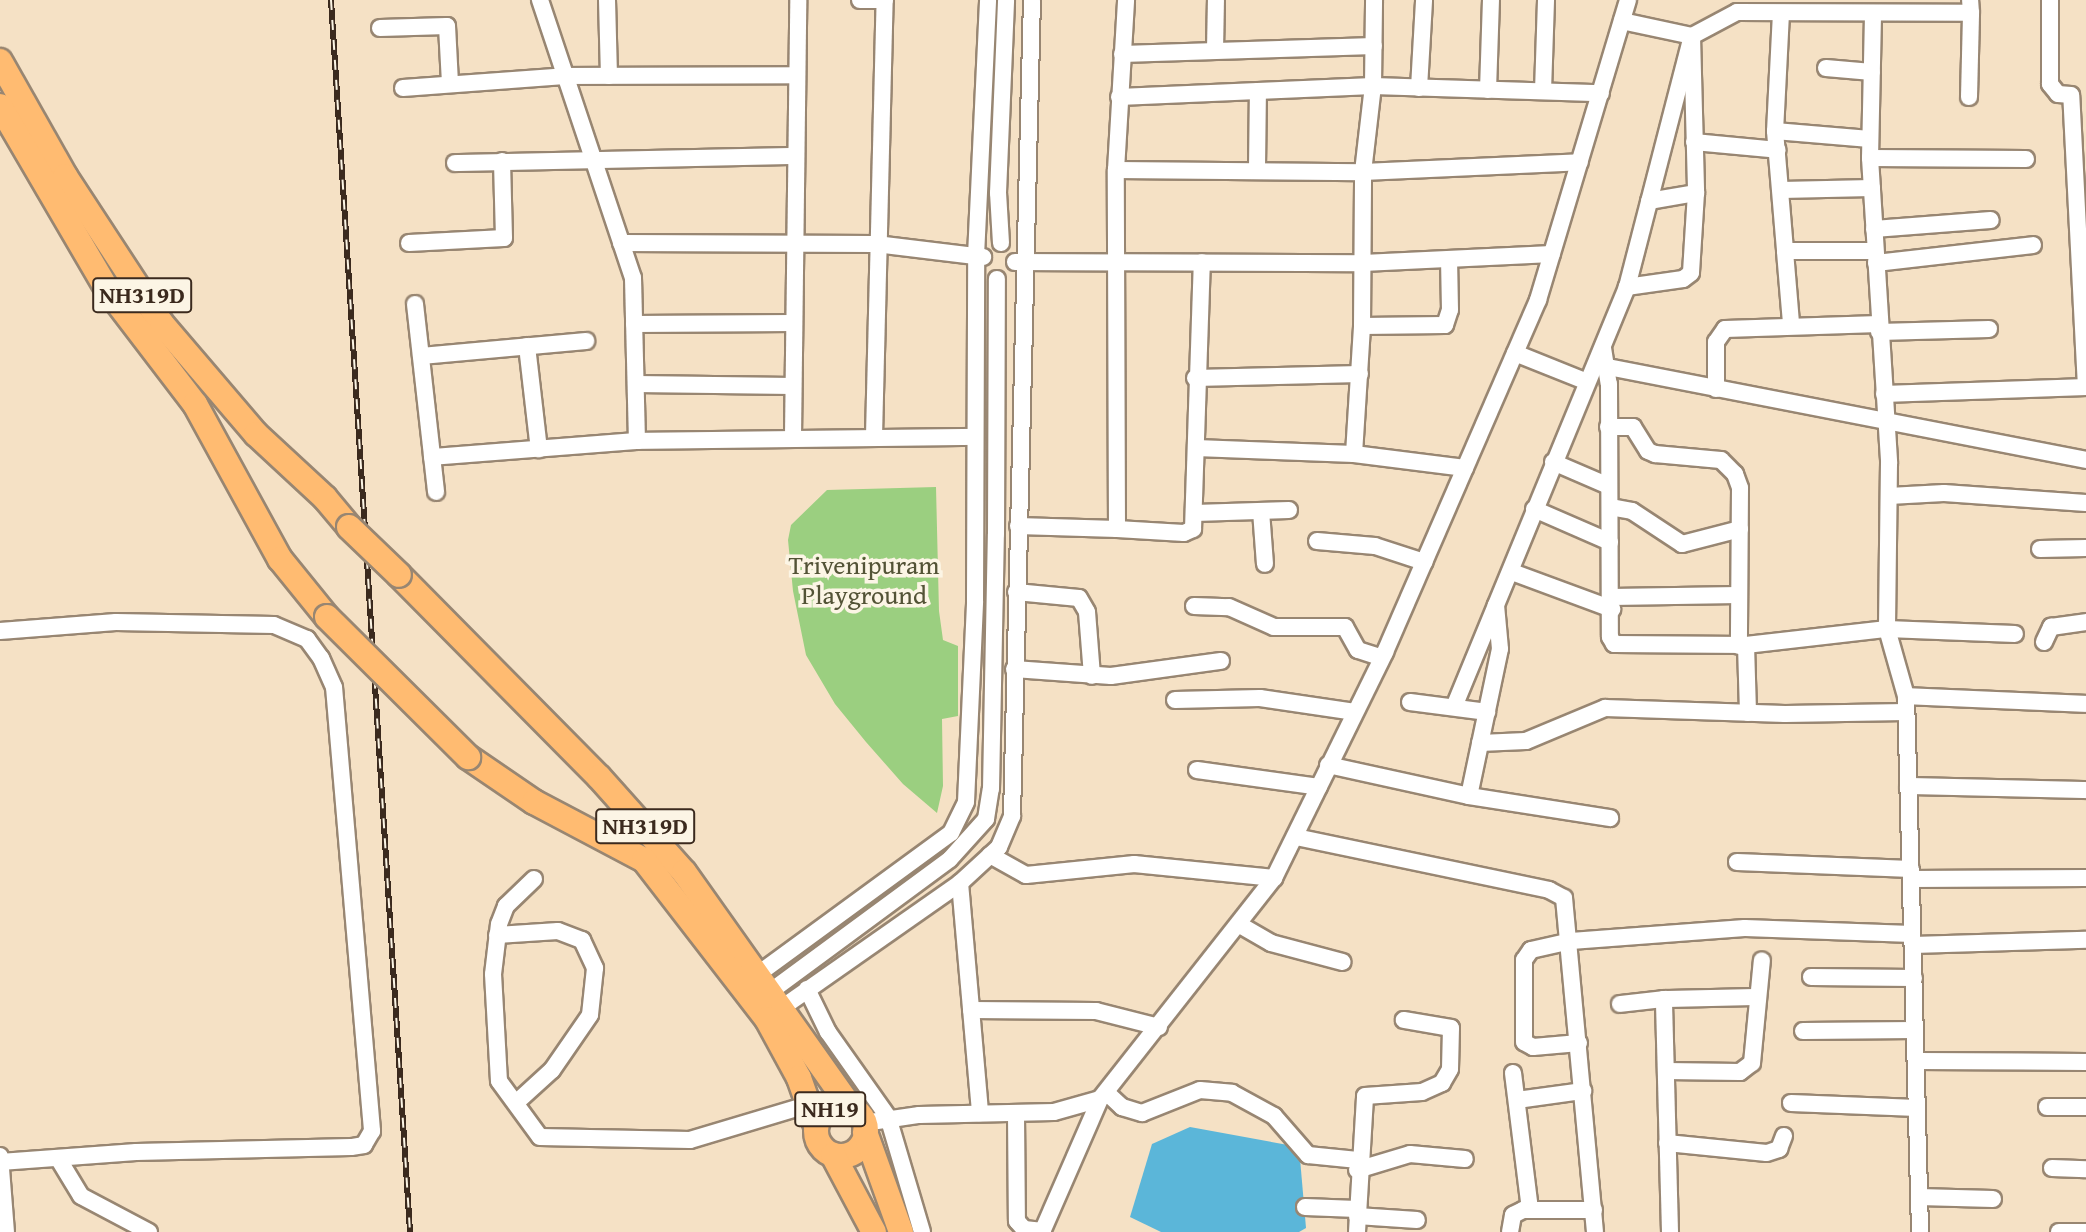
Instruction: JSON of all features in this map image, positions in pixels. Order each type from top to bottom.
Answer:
[{"type":"highway","name":"NH319D","points":[[0,61],[65,176],[162,324],[239,416],[647,828],[763,996],[813,1115]]},
{"type":"highway","name":"NH319D","points":[[0,106],[107,289],[195,404],[280,559],[327,617],[468,757],[534,802],[644,860],[867,1120],[901,1232]]},
{"type":"highway","name":"NH19","points":[[826,1110],[867,1120],[851,1154],[833,1155],[819,1143],[813,1115],[826,1110]]},
{"type":"highway","points":[[833,1155],[874,1232]]},
{"type":"street","points":[[540,0],[633,278],[637,441]]},
{"type":"street","points":[[607,0],[609,76]]},
{"type":"street","points":[[793,436],[792,244],[798,0]]},
{"type":"street","points":[[860,0],[885,0],[876,244],[874,436]]},
{"type":"street","points":[[763,996],[801,942],[951,833],[962,815],[975,601],[975,437],[988,0]]},
{"type":"street","points":[[1001,243],[998,193],[1006,0]]},
{"type":"street","points":[[763,996],[807,989],[960,883],[990,855],[1008,830],[1018,526],[1018,262],[1032,0]]},
{"type":"street","points":[[1116,529],[1116,170],[1126,0]]},
{"type":"street","points":[[1215,50],[1216,0]]},
{"type":"street","points":[[1354,454],[1362,326],[1363,172],[1373,86],[1374,0]]},
{"type":"street","points":[[1419,88],[1424,0]]},
{"type":"street","points":[[1488,90],[1491,0]]},
{"type":"street","points":[[1543,91],[1546,0]]},
{"type":"street","points":[[1016,1115],[1017,1221],[1024,1229],[1042,1231],[1103,1096],[1240,925],[1274,878],[1382,659],[1515,353],[1552,254],[1628,0]]},
{"type":"street","points":[[2049,0],[2050,84],[2058,93],[2079,95],[2086,394]]},
{"type":"street","points":[[1622,21],[1692,36],[1737,12],[1873,15],[1971,6],[1969,97]]},
{"type":"street","points":[[1781,13],[1775,131],[1791,323]]},
{"type":"street","points":[[1873,15],[1870,158],[1889,496],[1887,629],[1906,704],[1920,1232]]},
{"type":"street","points":[[380,28],[447,26],[450,84]]},
{"type":"street","points":[[1627,287],[1683,279],[1691,273],[1696,192],[1692,36]]},
{"type":"street","points":[[1454,707],[1511,572],[1585,381],[1603,348],[1627,287],[1692,36]]},
{"type":"street","points":[[1122,54],[1374,46]]},
{"type":"street","points":[[1826,68],[1872,72]]},
{"type":"street","points":[[403,88],[565,76],[796,75]]},
{"type":"street","points":[[1119,97],[1373,86],[1601,93]]},
{"type":"street","points":[[1257,168],[1258,91]]},
{"type":"street","points":[[1775,131],[1870,139]]},
{"type":"street","points":[[1694,142],[1778,150]]},
{"type":"street","points":[[455,163],[593,158],[794,156]]},
{"type":"street","points":[[1870,158],[2026,159]]},
{"type":"street","points":[[409,243],[504,238],[502,161]]},
{"type":"street","points":[[1116,170],[1257,168],[1363,172],[1580,162]]},
{"type":"street","points":[[1781,190],[1871,188]]},
{"type":"street","points":[[1649,201],[1696,192]]},
{"type":"street","points":[[1874,229],[1991,220]]},
{"type":"street","points":[[621,243],[876,244],[981,256]]},
{"type":"street","points":[[981,256],[992,245],[1001,243],[1008,247],[1018,262]]},
{"type":"street","points":[[1785,251],[1875,257],[2032,245]]},
{"type":"street","points":[[997,279],[1018,262],[1363,263],[1552,254]]},
{"type":"street","points":[[981,256],[988,272],[997,279]]},
{"type":"street","points":[[1362,326],[1445,325],[1450,310],[1449,259]]},
{"type":"street","points":[[1018,526],[1184,533],[1193,529],[1195,378],[1202,262]]},
{"type":"street","points":[[763,996],[950,859],[984,822],[991,762],[997,279]]},
{"type":"street","points":[[415,304],[436,492]]},
{"type":"street","points":[[634,324],[793,323]]},
{"type":"street","points":[[1716,389],[1719,332],[1741,326],[1791,323],[1879,328],[1989,329]]},
{"type":"street","points":[[421,356],[586,341]]},
{"type":"street","points":[[527,346],[539,449]]},
{"type":"street","points":[[1603,348],[1608,367],[1610,637],[1621,647],[1743,645],[1887,629],[2015,634]]},
{"type":"street","points":[[1515,353],[1585,381]]},
{"type":"street","points":[[1608,367],[2086,460]]},
{"type":"street","points":[[1195,378],[1360,374]]},
{"type":"street","points":[[636,384],[793,386]]},
{"type":"street","points":[[1884,394],[2086,387]]},
{"type":"street","points":[[1608,427],[1633,427],[1648,451],[1655,454],[1701,456],[1728,464],[1740,488],[1740,596],[1748,713]]},
{"type":"street","points":[[432,457],[637,441],[793,436],[975,437]]},
{"type":"street","points":[[1196,448],[1354,454],[1465,468]]},
{"type":"street","points":[[1553,462],[1609,486]]},
{"type":"street","points":[[1889,496],[1944,493],[2086,503]]},
{"type":"street","points":[[1609,507],[1632,511],[1682,544],[1740,528]]},
{"type":"street","points":[[1534,509],[1610,542]]},
{"type":"street","points":[[1195,513],[1289,510]]},
{"type":"street","points":[[1261,511],[1265,564]]},
{"type":"street","points":[[1317,541],[1375,545],[1424,562]]},
{"type":"street","points":[[2039,549],[2086,548]]},
{"type":"street","points":[[1511,572],[1611,603],[1740,596]]},
{"type":"street","points":[[1016,592],[1080,598],[1087,612],[1092,676]]},
{"type":"street","points":[[1469,796],[1500,649],[1496,604]]},
{"type":"street","points":[[1194,606],[1230,607],[1274,627],[1345,627],[1358,650],[1382,659]]},
{"type":"street","points":[[0,631],[116,622],[274,625],[307,639],[329,671],[334,687],[355,962],[370,1099],[370,1140],[351,1147],[1,1162]]},
{"type":"street","points":[[2044,642],[2051,627],[2086,622]]},
{"type":"street","points":[[1014,669],[1092,676],[1139,674],[1221,661]]},
{"type":"street","points":[[1175,700],[1260,698],[1355,712]]},
{"type":"street","points":[[1410,702],[1487,712]]},
{"type":"street","points":[[1480,743],[1527,741],[1605,708],[1748,713],[1906,704],[2086,704]]},
{"type":"street","points":[[1328,765],[1469,796],[1610,818]]},
{"type":"street","points":[[1197,770],[1319,787]]},
{"type":"street","points":[[1908,786],[2086,790]]},
{"type":"street","points":[[962,815],[1008,830]]},
{"type":"street","points":[[1296,837],[1557,892],[1568,909],[1595,1232]]},
{"type":"street","points":[[990,855],[1026,875],[1134,864],[1274,878]]},
{"type":"street","points":[[1737,862],[1911,874],[2086,878]]},
{"type":"street","points":[[534,879],[506,906],[497,935],[493,974],[497,1072],[504,1088],[517,1102],[536,1133],[545,1139],[690,1140],[813,1115]]},
{"type":"street","points":[[960,883],[979,1113]]},
{"type":"street","points":[[1240,925],[1271,943],[1343,962]]},
{"type":"street","points":[[1579,1044],[1533,1047],[1522,1037],[1527,954],[1571,941],[1745,928],[1913,940],[2086,940]]},
{"type":"street","points":[[497,935],[558,930],[582,940],[596,968],[590,1016],[552,1070],[517,1102]]},
{"type":"street","points":[[801,942],[825,976]]},
{"type":"street","points":[[1665,1071],[1747,1069],[1754,1057],[1762,960]]},
{"type":"street","points":[[1811,977],[1913,978]]},
{"type":"street","points":[[807,989],[922,1232]]},
{"type":"street","points":[[1620,1003],[1758,997]]},
{"type":"street","points":[[1664,999],[1670,1232]]},
{"type":"street","points":[[971,1010],[1097,1011],[1159,1027]]},
{"type":"street","points":[[1357,1219],[1358,1165],[1365,1096],[1422,1092],[1442,1083],[1450,1069],[1451,1028],[1404,1020]]},
{"type":"street","points":[[1803,1031],[1915,1030]]},
{"type":"street","points":[[1917,1061],[2086,1062]]},
{"type":"street","points":[[1513,1073],[1530,1209]]},
{"type":"street","points":[[1103,1096],[1122,1107],[1142,1113],[1200,1090],[1232,1093],[1274,1116],[1308,1155],[1358,1165],[1410,1154],[1465,1159]]},
{"type":"street","points":[[1517,1100],[1583,1091]]},
{"type":"street","points":[[867,1120],[979,1113],[1016,1115],[1080,1107],[1103,1096]]},
{"type":"street","points":[[1791,1102],[1917,1108]]},
{"type":"street","points":[[2047,1107],[2086,1107]]},
{"type":"street","points":[[1667,1143],[1766,1153],[1779,1149],[1784,1136]]},
{"type":"street","points":[[0,1156],[6,1232]]},
{"type":"street","points":[[58,1158],[80,1196],[149,1232]]},
{"type":"street","points":[[2052,1168],[2086,1169]]},
{"type":"street","points":[[1919,1198],[1993,1199]]},
{"type":"street","points":[[1305,1207],[1357,1219],[1417,1220]]},
{"type":"street","points":[[1510,1232],[1513,1215],[1530,1209],[1594,1210]]},
{"type":"street","points":[[2059,1232],[2086,1232]]},
{"type":"green space","name":"Trivenipuram Playground","points":[[936,487],[939,611],[943,640],[958,646],[958,716],[942,719],[943,786],[937,813],[903,784],[866,742],[835,704],[806,655],[793,591],[788,540],[791,525],[827,490]]},
{"type":"water","points":[[1190,1127],[1299,1147],[1306,1228],[1299,1232],[1161,1232],[1130,1217],[1152,1144]]},
{"type":"railway","points":[[331,0],[410,1232]]}]
